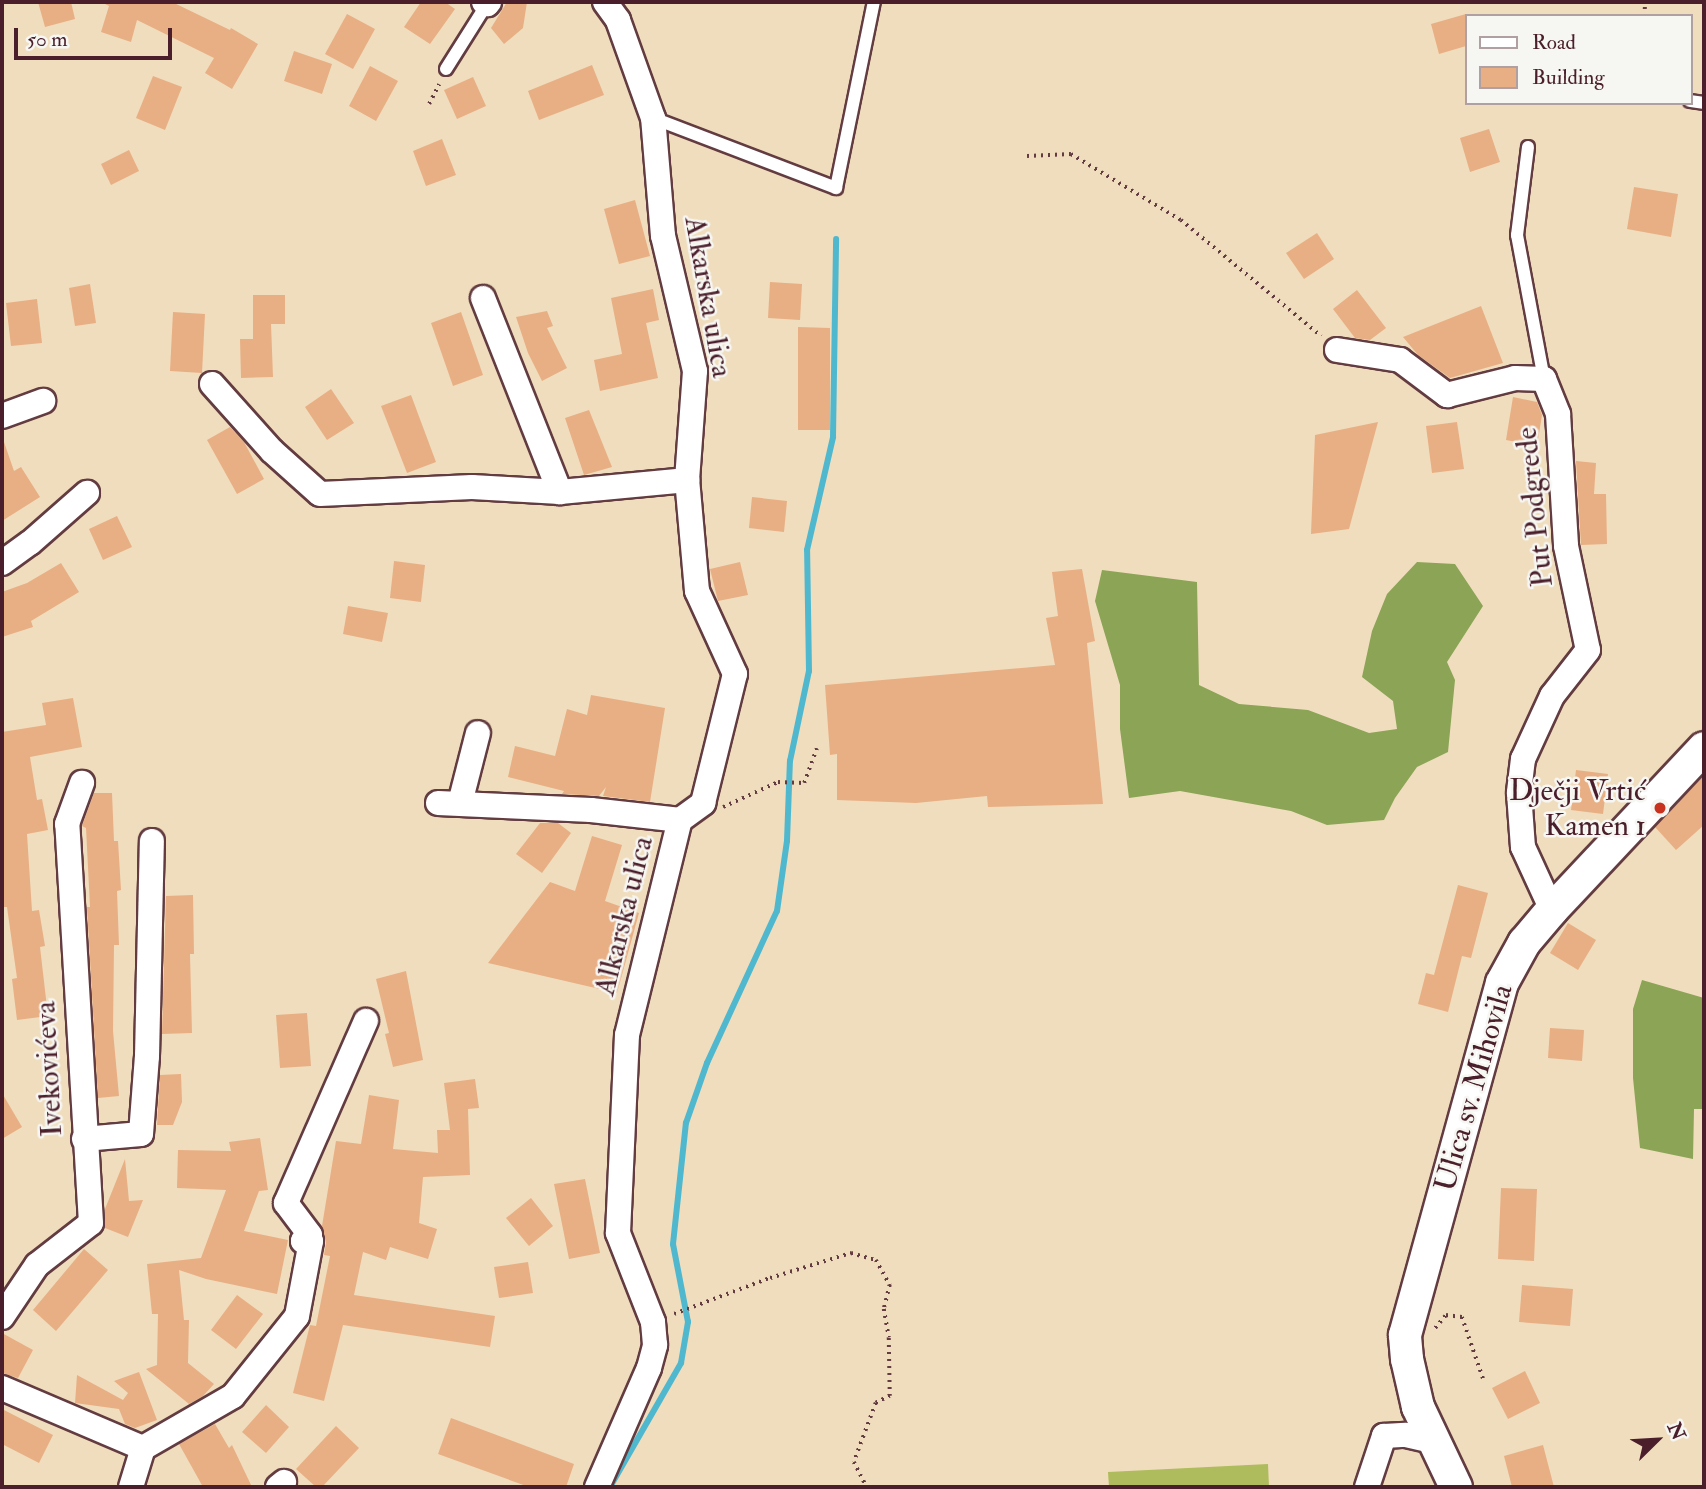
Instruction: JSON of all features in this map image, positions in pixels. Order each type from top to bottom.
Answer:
[{"type":"street","name":"Alkarska ulica","points":[[597,1487],[649,1368],[655,1345],[653,1322],[618,1233],[627,1035],[687,815],[703,803],[735,674],[696,591],[687,480],[695,371],[663,236],[653,118],[618,20],[605,2]]},
{"type":"street","points":[[483,298],[560,492]]},
{"type":"street","points":[[1337,350],[1400,360],[1447,395],[1515,378],[1545,379]]},
{"type":"street","name":"Put Podgrede","points":[[1545,379],[1558,414],[1566,546],[1588,650],[1552,696],[1524,759],[1519,793],[1523,847],[1552,911]]},
{"type":"street","points":[[212,384],[272,451],[320,494],[472,487],[560,492],[687,480]]},
{"type":"street","points":[[2,416],[43,401]]},
{"type":"street","points":[[2,563],[30,543],[87,493]]},
{"type":"street","points":[[478,733],[449,803],[687,815]]},
{"type":"street","name":"Ulica sv. Mihovila","points":[[1456,1487],[1419,1407],[1407,1359],[1405,1335],[1502,983],[1524,943],[1704,748]]},
{"type":"street","name":"Ivekovićeva","points":[[2,1317],[37,1265],[91,1223],[67,824],[82,783]]},
{"type":"street","points":[[84,1139],[141,1134],[147,1056],[152,841]]},
{"type":"street","points":[[131,1487],[143,1448],[233,1396],[297,1316],[311,1241],[303,1241],[310,1235],[286,1203],[366,1021]]},
{"type":"street","points":[[2,1388],[143,1448]]},
{"type":"street","points":[[1367,1487],[1384,1436],[1406,1435],[1433,1441]]},
{"type":"lane","points":[[653,118],[836,188],[874,2]]},
{"type":"lane","points":[[446,69],[487,3]]},
{"type":"lane","points":[[1528,147],[1517,235],[1545,379]]},
{"type":"path","points":[[429,104],[446,69]]},
{"type":"path","points":[[1027,156],[1071,154],[1181,220],[1337,350]]},
{"type":"path","points":[[687,815],[729,806],[778,782],[804,783],[817,748]]},
{"type":"path","points":[[678,1312],[770,1278],[851,1253],[876,1260],[890,1285],[884,1309],[889,1338],[890,1396],[876,1403],[854,1462],[867,1487]]},
{"type":"path","points":[[1435,1329],[1446,1315],[1462,1317],[1483,1378]]},
{"type":"green space","points":[[1417,562],[1455,564],[1483,606],[1447,662],[1455,680],[1448,752],[1417,767],[1395,798],[1384,820],[1327,825],[1291,811],[1180,791],[1129,798],[1120,729],[1120,685],[1095,601],[1102,570],[1197,582],[1199,685],[1239,704],[1308,710],[1369,733],[1397,729],[1393,701],[1362,677],[1372,631],[1387,594]]},
{"type":"green space","points":[[1642,980],[1704,998],[1704,1109],[1694,1109],[1693,1159],[1640,1148],[1633,1078],[1633,1009]]},
{"type":"green space","points":[[1268,1464],[1269,1487],[1109,1487],[1108,1472]]},
{"type":"building","points":[[38,2],[71,2],[75,19],[45,27]]},
{"type":"building","points":[[101,2],[172,2],[230,30],[231,28],[258,44],[232,89],[205,73],[214,58],[137,20],[131,42],[101,32],[109,6]]},
{"type":"building","points":[[421,2],[445,2],[455,9],[430,44],[404,27]]},
{"type":"building","points":[[507,2],[527,2],[523,28],[504,44],[491,28]]},
{"type":"building","points":[[347,14],[375,29],[353,69],[325,54]]},
{"type":"building","points":[[1464,15],[1464,47],[1439,54],[1431,24]]},
{"type":"building","points":[[294,51],[332,64],[322,94],[284,81]]},
{"type":"building","points":[[592,65],[604,95],[539,120],[528,91]]},
{"type":"building","points":[[370,66],[398,81],[376,121],[349,106]]},
{"type":"building","points":[[153,76],[182,87],[165,130],[136,118]]},
{"type":"building","points":[[473,77],[486,106],[457,119],[444,90]]},
{"type":"building","points":[[1489,129],[1500,162],[1470,172],[1460,138]]},
{"type":"building","points":[[442,139],[456,175],[426,186],[413,151]]},
{"type":"building","points":[[129,150],[139,171],[111,185],[101,164]]},
{"type":"building","points":[[1634,187],[1678,194],[1671,237],[1627,229]]},
{"type":"building","points":[[635,200],[650,256],[619,264],[604,209]]},
{"type":"building","points":[[1317,233],[1334,259],[1304,279],[1286,253]]},
{"type":"building","points":[[770,282],[802,284],[800,320],[768,318]]},
{"type":"building","points":[[90,284],[96,323],[75,326],[69,288]]},
{"type":"building","points":[[653,289],[659,320],[646,323],[658,378],[600,391],[594,360],[622,354],[611,298]]},
{"type":"building","points":[[1357,290],[1386,328],[1370,340],[1355,338],[1333,309]]},
{"type":"building","points":[[253,295],[285,295],[285,324],[271,324],[273,377],[241,378],[240,339],[253,339]]},
{"type":"building","points":[[37,299],[42,343],[11,346],[6,303]]},
{"type":"building","points":[[1481,306],[1503,363],[1450,378],[1418,355],[1403,337]]},
{"type":"building","points":[[547,311],[553,326],[547,328],[567,368],[542,381],[528,353],[516,317]]},
{"type":"building","points":[[173,312],[205,314],[202,373],[170,371]]},
{"type":"building","points":[[461,312],[483,375],[453,386],[431,323]]},
{"type":"building","points":[[798,327],[830,328],[830,430],[798,430]]},
{"type":"building","points":[[331,389],[354,423],[327,440],[305,407]]},
{"type":"building","points":[[411,395],[436,462],[407,473],[381,406]]},
{"type":"building","points":[[1513,397],[1537,402],[1542,415],[1537,446],[1506,440]]},
{"type":"building","points":[[589,410],[612,467],[584,475],[565,418]]},
{"type":"building","points":[[1378,422],[1349,529],[1311,534],[1315,435]]},
{"type":"building","points":[[1457,422],[1464,469],[1432,473],[1426,426]]},
{"type":"building","points":[[230,427],[244,442],[264,479],[237,494],[207,440]]},
{"type":"building","points":[[2,442],[14,471],[21,467],[40,497],[2,521]]},
{"type":"building","points":[[1576,461],[1596,463],[1594,494],[1606,494],[1607,544],[1581,545]]},
{"type":"building","points":[[752,497],[787,501],[784,532],[749,528]]},
{"type":"building","points":[[117,516],[132,547],[103,560],[89,529]]},
{"type":"building","points":[[394,561],[425,565],[421,602],[390,598]]},
{"type":"building","points":[[740,562],[748,595],[718,601],[710,569]]},
{"type":"building","points":[[61,563],[79,592],[31,621],[33,627],[2,637],[2,592],[27,583]]},
{"type":"building","points":[[1082,569],[1095,641],[1087,643],[1103,804],[988,807],[987,796],[916,803],[837,800],[837,754],[830,755],[825,685],[1055,665],[1046,618],[1058,616],[1052,572]]},
{"type":"building","points":[[348,606],[388,613],[382,642],[343,634]]},
{"type":"building","points":[[591,695],[665,708],[650,802],[603,796],[606,787],[599,796],[562,794],[564,791],[508,777],[515,746],[555,756],[567,709],[587,715]]},
{"type":"building","points":[[73,698],[82,747],[30,757],[37,800],[42,799],[48,830],[27,834],[32,911],[39,910],[45,946],[40,947],[48,1016],[17,1020],[12,979],[17,978],[7,907],[2,907],[2,732],[46,725],[42,703]]},
{"type":"building","points":[[1576,770],[1608,774],[1603,814],[1571,810]]},
{"type":"building","points":[[1704,775],[1704,825],[1676,850],[1655,827]]},
{"type":"building","points":[[94,793],[112,793],[114,841],[118,841],[121,890],[117,891],[119,945],[114,945],[113,1031],[119,1096],[98,1098],[87,907],[90,907],[86,828],[82,826]]},
{"type":"building","points":[[540,823],[558,823],[571,833],[542,873],[516,854]]},
{"type":"building","points":[[592,836],[622,845],[605,901],[639,913],[617,993],[488,963],[550,882],[575,891]]},
{"type":"building","points":[[1458,885],[1488,893],[1471,958],[1462,956],[1448,1012],[1418,1004],[1426,973],[1434,975]]},
{"type":"building","points":[[193,895],[194,954],[190,954],[192,1033],[162,1034],[166,896]]},
{"type":"building","points":[[1568,923],[1596,940],[1578,970],[1550,953]]},
{"type":"building","points":[[406,971],[423,1060],[393,1067],[385,1034],[389,1033],[376,979]]},
{"type":"building","points":[[307,1013],[311,1066],[280,1068],[276,1015]]},
{"type":"building","points":[[1550,1028],[1584,1030],[1582,1061],[1548,1058]]},
{"type":"building","points":[[181,1074],[182,1102],[173,1125],[157,1125],[160,1075]]},
{"type":"building","points":[[475,1079],[479,1108],[468,1109],[470,1175],[423,1177],[419,1223],[437,1229],[428,1259],[390,1247],[386,1260],[363,1252],[354,1295],[495,1316],[490,1347],[343,1325],[324,1401],[293,1393],[310,1325],[316,1326],[330,1256],[324,1255],[326,1243],[322,1226],[336,1141],[361,1144],[369,1095],[399,1100],[393,1149],[438,1153],[437,1130],[450,1130],[444,1083]]},
{"type":"building","points":[[2,1093],[22,1127],[2,1139]]},
{"type":"building","points":[[260,1138],[268,1190],[259,1191],[244,1231],[288,1240],[277,1294],[206,1279],[179,1270],[184,1320],[189,1320],[188,1363],[214,1384],[203,1396],[189,1404],[146,1369],[157,1365],[158,1314],[152,1314],[147,1264],[201,1258],[226,1190],[177,1188],[178,1150],[231,1151],[229,1142]]},
{"type":"building","points":[[125,1159],[129,1201],[143,1200],[128,1237],[105,1228],[105,1209]]},
{"type":"building","points":[[585,1179],[600,1253],[569,1259],[554,1184]]},
{"type":"building","points":[[1501,1188],[1537,1189],[1534,1261],[1498,1259]]},
{"type":"building","points":[[531,1198],[553,1226],[529,1246],[506,1218]]},
{"type":"building","points":[[84,1249],[108,1270],[56,1331],[33,1310]]},
{"type":"building","points":[[528,1262],[533,1293],[499,1298],[494,1267]]},
{"type":"building","points":[[1522,1285],[1573,1289],[1570,1326],[1519,1322]]},
{"type":"building","points":[[237,1295],[263,1314],[236,1349],[211,1330]]},
{"type":"building","points":[[2,1333],[33,1350],[18,1378],[2,1373]]},
{"type":"building","points":[[1525,1371],[1540,1403],[1508,1419],[1492,1388]]},
{"type":"building","points":[[139,1372],[157,1420],[135,1428],[125,1424],[119,1409],[75,1403],[77,1375],[123,1400],[128,1393],[114,1381]]},
{"type":"building","points":[[266,1405],[289,1427],[266,1453],[242,1432]]},
{"type":"building","points":[[2,1409],[53,1435],[39,1463],[2,1444]]},
{"type":"building","points":[[451,1418],[574,1464],[566,1487],[529,1487],[438,1454]]},
{"type":"building","points":[[215,1424],[229,1448],[232,1445],[252,1487],[203,1487],[179,1444]]},
{"type":"building","points":[[336,1426],[359,1448],[322,1487],[316,1487],[296,1469]]},
{"type":"building","points":[[1543,1445],[1554,1487],[1512,1487],[1504,1456]]},
{"type":"waterway","points":[[610,1487],[681,1363],[688,1322],[673,1244],[686,1123],[707,1063],[777,911],[787,841],[790,761],[809,671],[807,550],[833,437],[836,239]]},
{"type":"place","name":"Dječji Vrtić Kamen 1","points":[[1660,808]]}]
